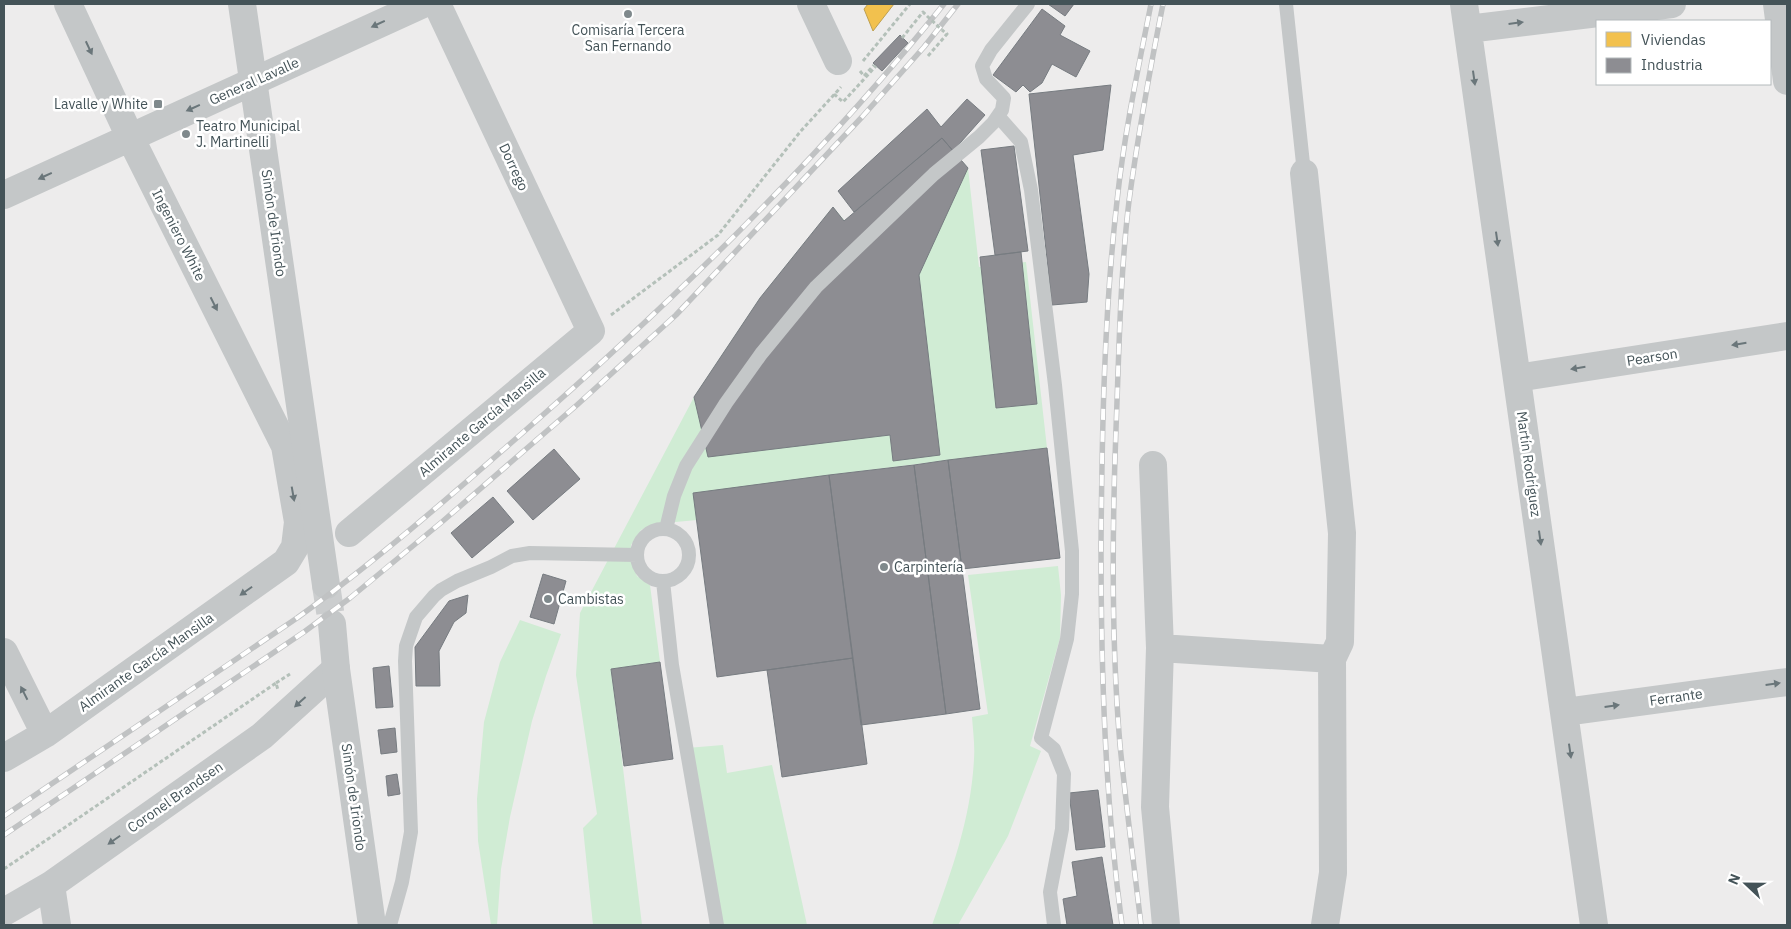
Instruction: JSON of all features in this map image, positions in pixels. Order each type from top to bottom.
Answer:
[{"type":"street","name":"Ingeniero White","points":[[68,4],[130,137],[295,445]]},
{"type":"street","name":"Simón de Iriondo","points":[[242,4],[253,81],[295,445],[298,522],[295,547],[286,562]]},
{"type":"street","name":"General Lavalle","points":[[4,195],[423,4]]},
{"type":"street","name":"Dorrego","points":[[437,4],[591,331]]},
{"type":"street","points":[[811,4],[849,68]]},
{"type":"street","points":[[1466,17],[1672,4]]},
{"type":"street","points":[[1777,4],[1787,81]]},
{"type":"street","name":"Martín Rodríguez","points":[[1466,17],[1594,925]]},
{"type":"street","points":[[1304,173],[1342,533],[1340,642],[1332,659],[1333,873],[1325,925]]},
{"type":"street","name":"Almirante García Mansilla","points":[[349,533],[591,331]]},
{"type":"street","name":"Pearson","points":[[1517,378],[1787,336]]},
{"type":"street","points":[[295,445],[326,585]]},
{"type":"street","points":[[1153,465],[1160,648],[1155,807],[1166,925]]},
{"type":"street","name":"Almirante García Mansilla","points":[[4,758],[45,734],[286,562]]},
{"type":"street","name":"Simón de Iriondo","points":[[332,624],[336,669],[372,925]]},
{"type":"street","points":[[1160,648],[1332,659]]},
{"type":"street","points":[[4,652],[45,734]]},
{"type":"street","name":"Coronel Brandsen","points":[[4,912],[51,885],[262,736],[336,669]]},
{"type":"street","name":"Ferrante","points":[[1564,712],[1787,682]]},
{"type":"street","points":[[51,885],[57,925]]},
{"type":"lane","points":[[666,529],[674,496],[686,466],[726,403],[761,354],[816,287],[934,174],[979,137],[998,116],[1004,106],[1004,98],[984,75],[984,60],[1028,4]]},
{"type":"lane","points":[[1286,4],[1304,173]]},
{"type":"lane","points":[[998,116],[1021,142],[1032,190],[1072,551],[1072,594],[1067,639],[1041,738],[1054,749],[1064,774],[1062,829],[1050,892],[1054,925]]},
{"type":"lane","points":[[658,529],[666,529],[682,536],[689,552],[688,561],[679,575],[663,581],[648,576],[638,563],[637,555],[638,546],[649,533],[658,529]]},
{"type":"lane","points":[[390,925],[402,882],[411,832],[405,661],[408,638],[416,617],[440,590],[512,556],[530,553],[637,555]]},
{"type":"lane","points":[[663,581],[672,665],[717,925]]},
{"type":"path","points":[[591,331],[718,234],[800,132],[834,94],[849,68],[910,4]]},
{"type":"path","points":[[902,38],[923,12],[947,34],[928,56]]},
{"type":"path","points":[[834,94],[843,102],[876,66],[864,76]]},
{"type":"path","points":[[4,869],[297,670]]},
{"type":"path","points":[[276,683],[286,715]]},
{"type":"green space","points":[[942,138],[968,168],[979,267],[1026,262],[1047,448],[829,475],[697,520],[654,524],[641,530],[631,545],[631,561],[637,576],[650,585],[660,662],[611,669],[642,925],[593,925],[583,828],[597,814],[576,675],[580,613],[694,397],[760,298],[833,207],[845,221]]},
{"type":"green space","points":[[1058,566],[1061,595],[1060,638],[1030,746],[1041,751],[1008,836],[958,925],[932,925],[965,823],[972,781],[974,754],[972,717],[988,714],[968,575]]},
{"type":"green space","points":[[520,620],[561,634],[532,721],[510,817],[501,869],[497,925],[491,925],[478,841],[477,799],[484,722],[500,662]]},
{"type":"green space","points":[[723,745],[727,773],[772,765],[807,925],[717,925],[687,748]]},
{"type":"building: Viviendas","points":[[868,4],[894,4],[873,31],[864,9]]},
{"type":"building: Industria","points":[[1048,4],[1074,4],[1065,16]]},
{"type":"building: Industria","points":[[1042,9],[1065,26],[1060,35],[1090,51],[1076,77],[1052,64],[1042,83],[1030,92],[1023,85],[1016,92],[993,75]]},
{"type":"building: Industria","points":[[900,35],[908,43],[882,71],[873,63]]},
{"type":"building: Industria","points":[[1111,85],[1103,150],[1073,155],[1089,274],[1087,302],[1052,305],[1029,94]]},
{"type":"building: Industria","points":[[967,99],[985,115],[953,151],[942,138],[854,212],[838,191],[927,109],[941,127]]},
{"type":"building: Industria","points":[[942,138],[968,168],[919,275],[940,455],[893,461],[890,435],[708,457],[694,397],[760,298],[833,207],[844,221]]},
{"type":"building: Industria","points":[[1014,146],[1028,251],[995,255],[981,150]]},
{"type":"building: Industria","points":[[1021,252],[1037,404],[996,408],[980,257]]},
{"type":"building: Industria","points":[[1047,448],[1060,558],[962,569],[948,460]]},
{"type":"building: Industria","points":[[554,449],[580,479],[533,520],[507,491]]},
{"type":"building: Industria","points":[[948,460],[980,709],[946,714],[914,465]]},
{"type":"building: Industria","name":"Carpintería","points":[[914,465],[946,714],[861,725],[829,475]]},
{"type":"building: Industria","points":[[829,475],[853,658],[717,677],[693,493]]},
{"type":"building: Industria","points":[[493,497],[514,522],[472,558],[451,533]]},
{"type":"building: Industria","name":"Cambistas","points":[[543,574],[566,581],[554,624],[530,617]]},
{"type":"building: Industria","points":[[468,595],[466,613],[454,622],[439,651],[440,686],[416,686],[415,647],[449,601]]},
{"type":"building: Industria","points":[[853,658],[867,764],[782,777],[767,670]]},
{"type":"building: Industria","points":[[660,662],[673,759],[624,766],[611,669]]},
{"type":"building: Industria","points":[[389,666],[393,707],[376,708],[373,668]]},
{"type":"building: Industria","points":[[395,728],[397,752],[381,754],[378,730]]},
{"type":"building: Industria","points":[[397,774],[400,794],[388,796],[386,776]]},
{"type":"building: Industria","points":[[1098,790],[1105,847],[1076,850],[1069,793]]},
{"type":"building: Industria","points":[[1102,857],[1113,925],[1067,925],[1063,899],[1077,896],[1072,862]]},
{"type":"tunnel","points":[[326,585],[332,624]]},
{"type":"railway","points":[[4,816],[297,618],[383,552],[465,483],[576,386],[687,283],[794,175],[896,62],[944,4]]},
{"type":"railway","points":[[4,835],[304,632],[350,598],[443,521],[577,405],[676,315],[862,117],[924,47],[958,4]]},
{"type":"railway","points":[[1122,925],[1108,783],[1103,688],[1101,545],[1103,416],[1106,330],[1117,201],[1127,127],[1151,4]]},
{"type":"railway","points":[[1141,925],[1122,768],[1117,706],[1113,587],[1114,508],[1120,315],[1126,229],[1140,127],[1163,4]]},
{"type":"place","name":"Comisaría Tercera San Fernando","points":[[628,14]]},
{"type":"place","name":"Lavalle y White","points":[[158,104]]},
{"type":"place","name":"Teatro Municipal J. Martinelli","points":[[186,134]]},
{"type":"place","name":"Carpintería","points":[[884,567]]},
{"type":"place","name":"Cambistas","points":[[548,599]]}]
